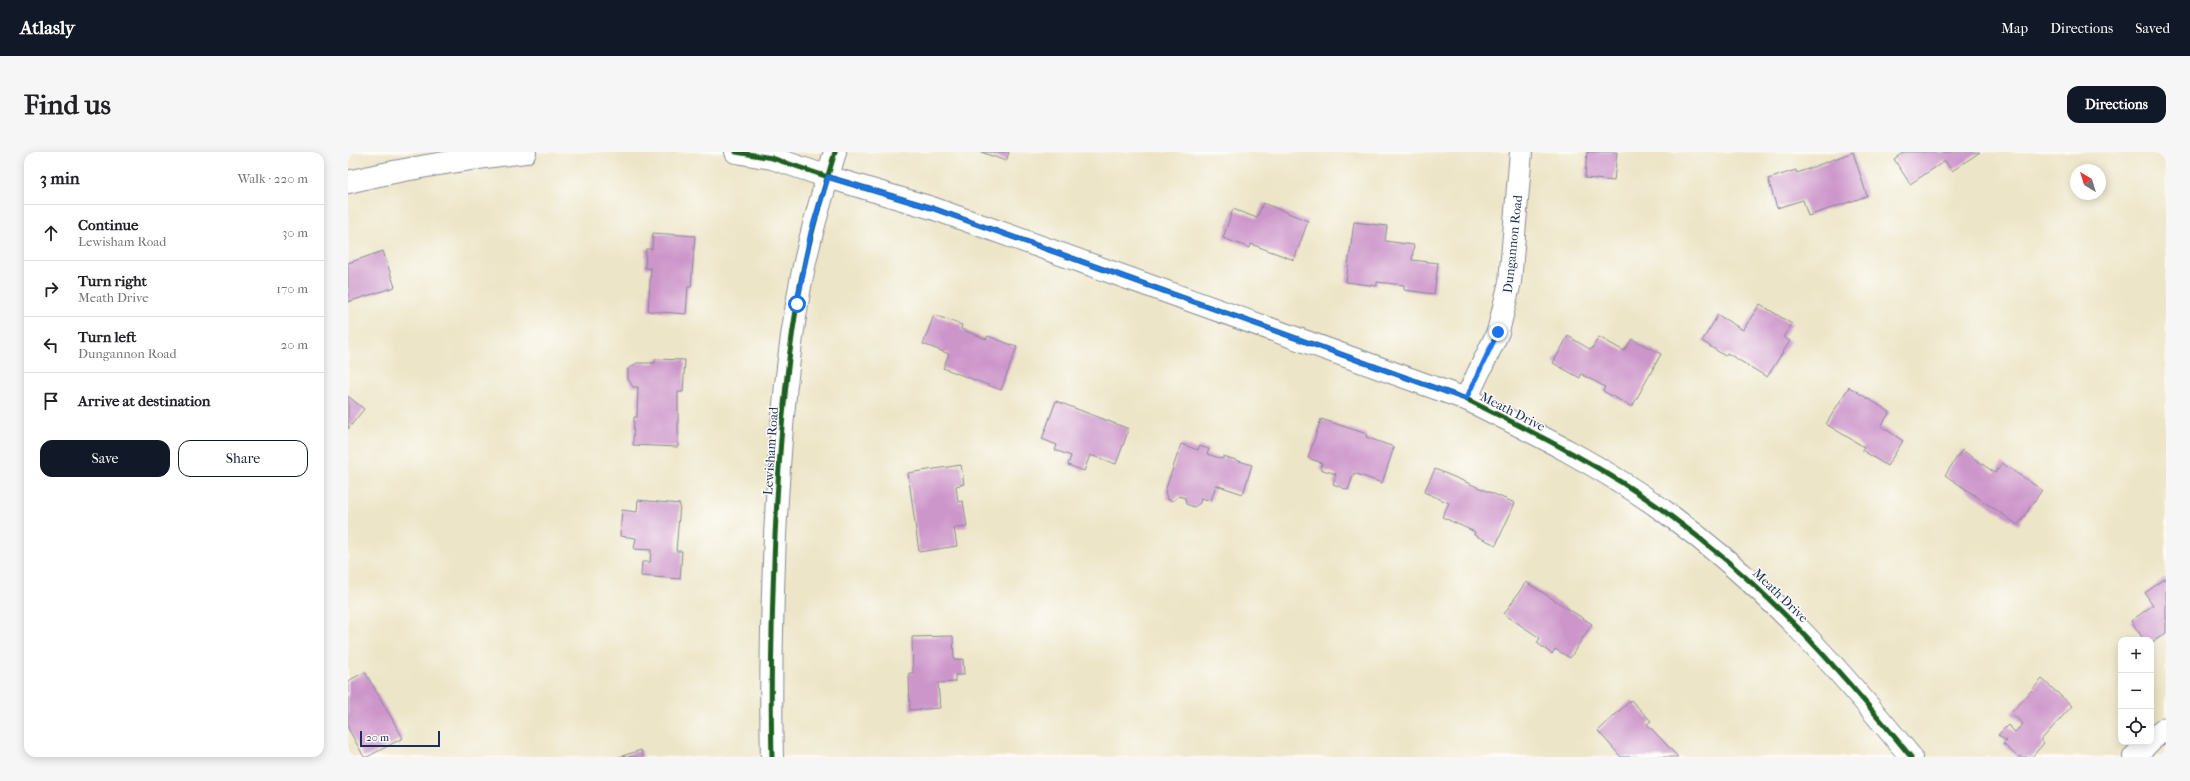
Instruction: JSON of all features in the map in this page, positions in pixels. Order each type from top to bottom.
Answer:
[{"type":"street","points":[[348,182],[463,159],[525,152]]},
{"type":"street","name":"Meath Drive","points":[[736,152],[772,158],[828,177],[932,208],[1466,399],[1521,426],[1615,478],[1667,513],[1720,554],[1767,595],[1817,646],[1855,689],[1911,757]]},
{"type":"street","name":"Lewisham Road","points":[[772,757],[772,605],[779,452],[797,304],[811,232],[835,152]]},
{"type":"street","name":"Dungannon Road","points":[[1466,399],[1498,332],[1510,282],[1521,152]]},
{"type":"street","points":[[2154,738],[2166,728]]},
{"type":"street","points":[[2134,757],[2146,745]]},
{"type":"building","points":[[981,152],[1009,152],[1006,161]]},
{"type":"building","points":[[1587,152],[1617,152],[1614,181],[1585,178]]},
{"type":"building","points":[[1853,152],[1867,196],[1808,216],[1803,200],[1777,208],[1768,179],[1796,170],[1797,173]]},
{"type":"building","points":[[1904,152],[1980,152],[1952,171],[1945,161],[1910,184],[1894,159]]},
{"type":"building","points":[[1263,203],[1308,221],[1294,260],[1251,244],[1250,248],[1223,238],[1233,209],[1257,218]]},
{"type":"building","points":[[1354,222],[1387,226],[1385,241],[1414,245],[1412,260],[1438,263],[1434,294],[1404,290],[1404,285],[1377,282],[1377,286],[1346,282]]},
{"type":"building","points":[[653,233],[695,236],[691,287],[688,287],[686,314],[648,311],[651,268],[645,268],[646,249],[652,249]]},
{"type":"building","points":[[383,251],[395,287],[348,302],[348,263]]},
{"type":"building","points":[[1760,304],[1792,324],[1783,337],[1790,341],[1767,377],[1727,353],[1725,356],[1702,341],[1718,315],[1743,330]]},
{"type":"building","points":[[934,315],[962,325],[961,329],[986,339],[988,336],[1017,347],[1001,390],[943,368],[949,354],[923,344]]},
{"type":"building","points":[[1568,336],[1591,350],[1599,337],[1624,351],[1632,339],[1661,354],[1632,407],[1603,391],[1605,387],[1581,374],[1580,378],[1553,363]]},
{"type":"building","points":[[655,359],[685,360],[683,392],[678,392],[678,447],[633,445],[634,417],[637,417],[638,387],[633,387],[628,379],[628,369],[637,363],[655,363]]},
{"type":"building","points":[[1849,387],[1890,412],[1881,426],[1903,441],[1887,466],[1862,450],[1864,447],[1826,424]]},
{"type":"building","points":[[348,396],[364,409],[348,429]]},
{"type":"building","points":[[1056,401],[1129,429],[1116,464],[1090,455],[1084,471],[1068,465],[1071,456],[1055,450],[1057,445],[1042,439]]},
{"type":"building","points":[[1321,419],[1367,434],[1366,437],[1394,447],[1382,483],[1354,473],[1348,490],[1333,484],[1336,474],[1320,469],[1322,463],[1308,458]]},
{"type":"building","points":[[1181,444],[1198,450],[1199,446],[1209,449],[1207,454],[1223,459],[1223,456],[1252,465],[1243,494],[1216,485],[1211,501],[1201,498],[1200,503],[1194,507],[1186,504],[1185,498],[1179,496],[1173,501],[1167,499],[1165,491]]},
{"type":"building","points":[[1962,450],[1995,473],[2002,463],[2042,490],[2018,525],[1945,475]]},
{"type":"building","points":[[961,465],[964,484],[956,486],[958,502],[963,501],[967,527],[954,528],[957,546],[919,552],[908,473]]},
{"type":"building","points":[[1435,469],[1515,503],[1496,545],[1474,535],[1475,532],[1442,517],[1449,503],[1424,492]]},
{"type":"building","points":[[638,500],[680,504],[676,551],[682,551],[680,579],[641,576],[642,562],[650,562],[651,550],[634,549],[636,538],[620,536],[622,510],[637,512]]},
{"type":"building","points":[[2166,578],[2166,633],[2154,641],[2154,637],[2142,637],[2131,621],[2153,605],[2145,593]]},
{"type":"building","points":[[1526,582],[1592,624],[1570,658],[1555,649],[1552,654],[1537,643],[1540,638],[1504,614]]},
{"type":"building","points":[[953,636],[954,660],[963,659],[964,675],[955,675],[955,682],[938,683],[940,708],[910,710],[909,673],[913,673],[912,637]]},
{"type":"building","points":[[365,672],[403,738],[367,757],[364,757],[348,728],[348,681]]},
{"type":"building","points":[[2042,679],[2072,706],[2041,740],[2044,743],[2032,757],[2018,757],[2003,744],[2006,741],[1998,735],[2008,725],[2015,732],[2023,724],[2011,713]]},
{"type":"building","points":[[1631,700],[1651,721],[1647,724],[1678,757],[1621,757],[1598,731]]},
{"type":"building","points":[[641,750],[643,757],[619,757]]},
{"type":"cycle path","points":[[736,152],[772,158],[828,177],[932,208],[1466,399],[1518,425],[1570,452],[1620,481],[1668,514],[1703,541],[1767,597],[1797,627],[1855,690],[1911,757]]},
{"type":"cycle path","points":[[772,757],[772,619],[778,478],[785,391],[792,333],[804,265],[818,208],[835,152]]},
{"type":"route","points":[[797,304],[811,232],[828,177],[932,208],[1466,399],[1498,332]]}]
